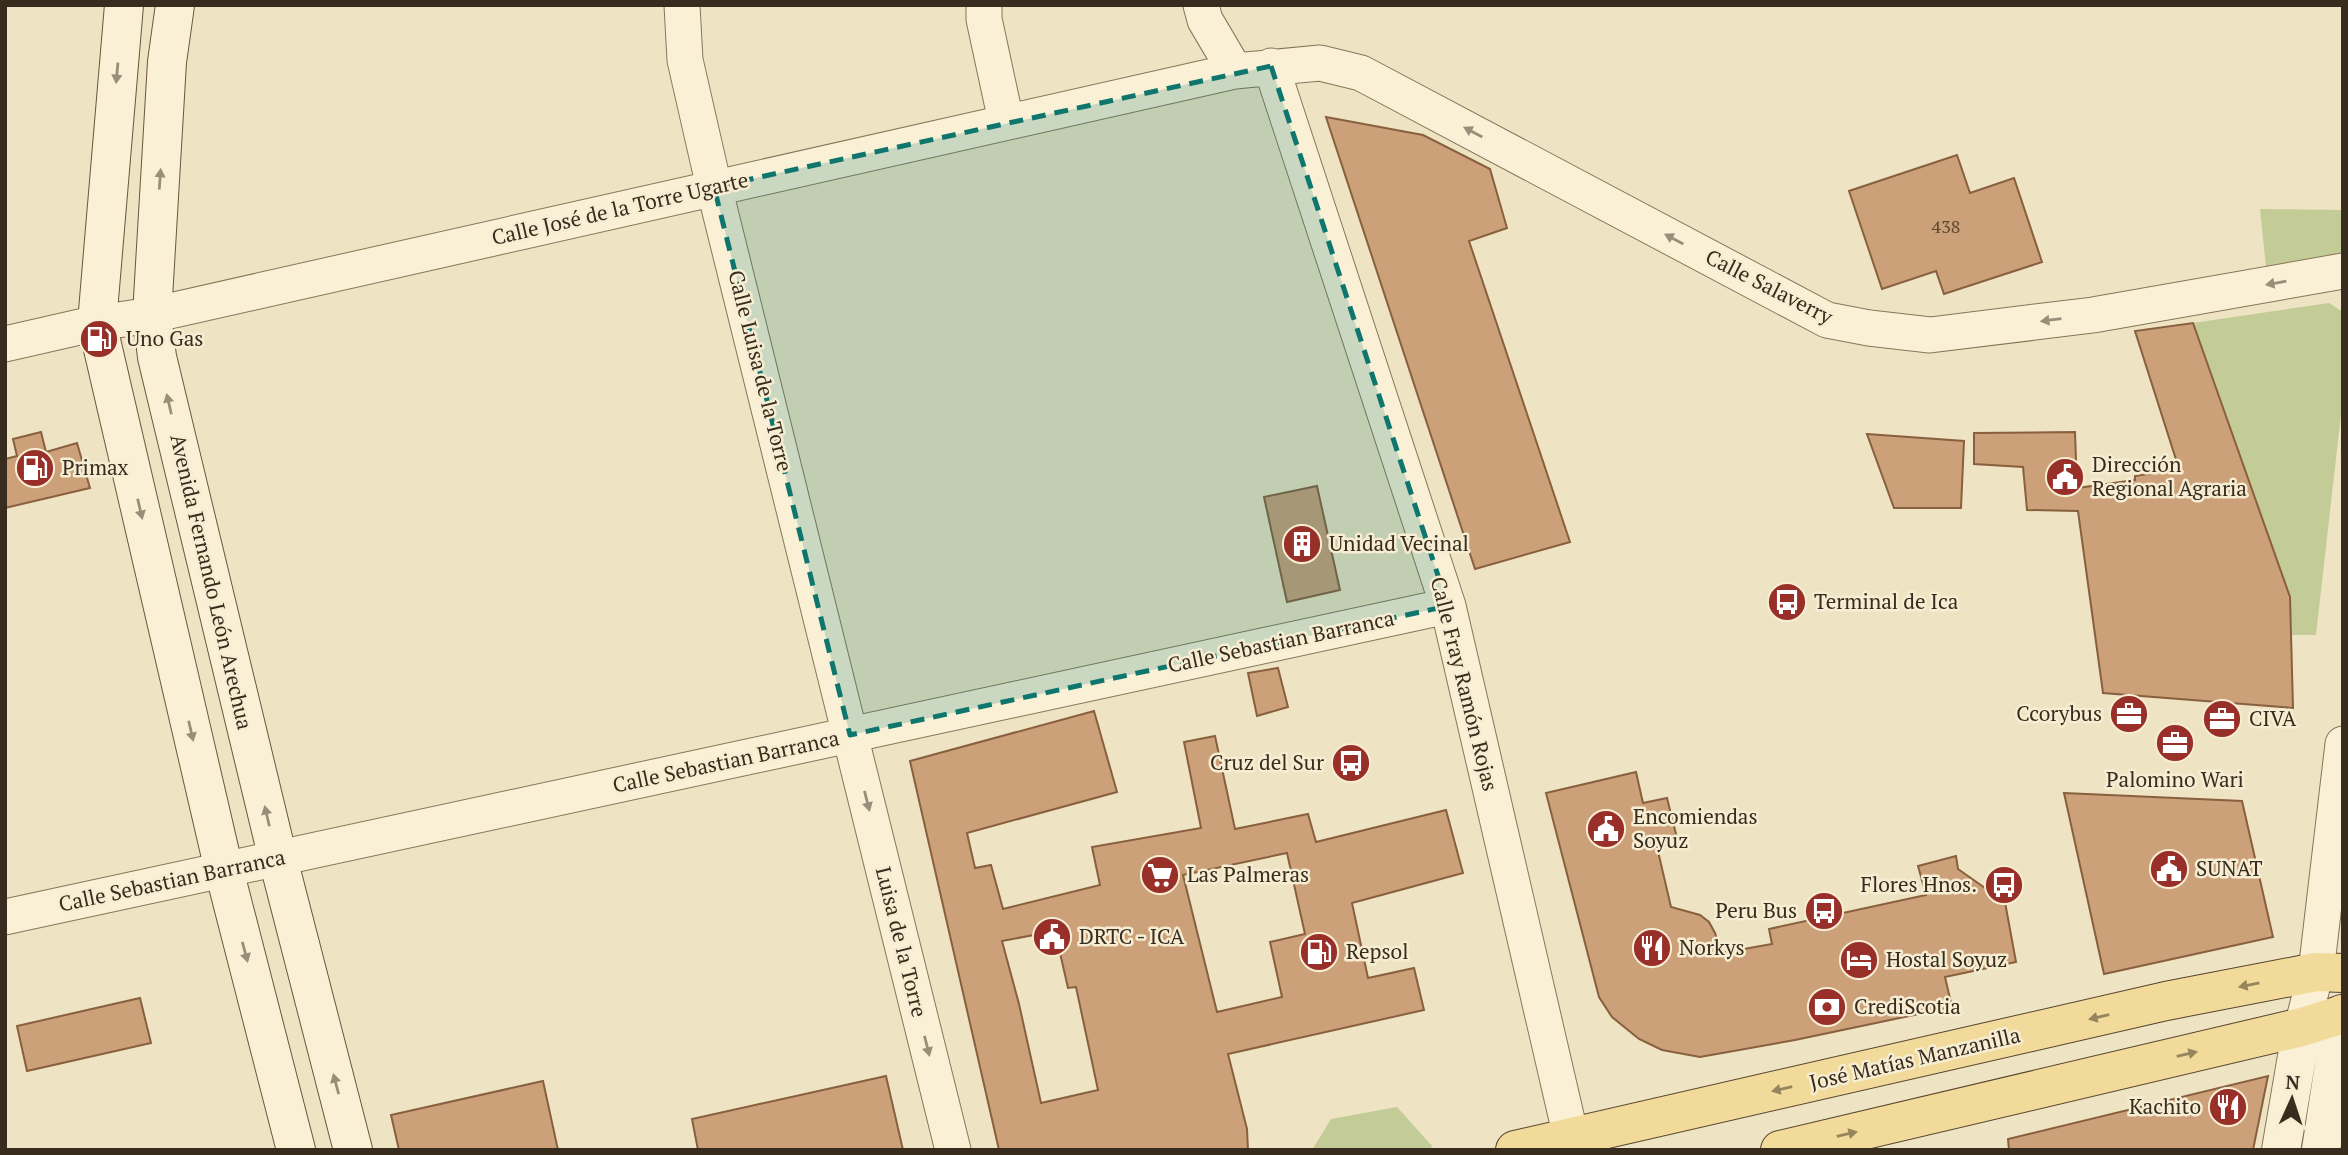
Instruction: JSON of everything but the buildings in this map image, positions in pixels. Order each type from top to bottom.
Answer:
[{"type":"main road","points":[[124,5],[97,323],[223,870],[296,1150]]},
{"type":"main road","name":"Avenida Fernando León Arechua","points":[[175,5],[167,62],[152,315],[160,370],[278,859],[353,1150]]},
{"type":"main road","name":"José Matías Manzanilla","points":[[1515,1150],[1573,1143],[2166,1001],[2329,972]]},
{"type":"main road","points":[[1780,1150],[2302,1027],[2342,1014],[2321,1150]]},
{"type":"main road","points":[[2281,1150],[2302,1027]]},
{"type":"street","name":"Calle Luisa de la Torre","points":[[682,5],[685,60],[714,187],[850,735]]},
{"type":"street","points":[[984,5],[984,19],[1006,121]]},
{"type":"street","points":[[1201,5],[1205,20],[1235,71]]},
{"type":"street","name":"Calle Salaverry","points":[[1235,71],[1320,63],[1362,73],[1827,320],[1869,328],[1930,335],[1998,327],[2093,315],[2343,271]]},
{"type":"street","name":"Calle Fray Ramón Rojas","points":[[1271,66],[1448,606],[1573,1143]]},
{"type":"street","name":"Calle José de la Torre Ugarte","points":[[5,344],[97,323],[152,315],[1235,71]]},
{"type":"street","name":"Calle Sebastian Barranca","points":[[5,917],[1448,606]]},
{"type":"street","name":"Luisa de la Torre","points":[[850,735],[953,1150]]},
{"type":"street","points":[[2342,1014],[2329,972],[2343,744]]},
{"type":"street","points":[[2302,1027],[2329,972]]},
{"type":"highlighted area","points":[[1271,66],[1448,606],[850,735],[714,187]]},
{"type":"green space","points":[[2260,209],[2343,210],[2343,261],[2267,278]]},
{"type":"green space","points":[[2329,303],[2343,312],[2343,397],[2316,635],[2292,635],[2290,597],[2193,323]]},
{"type":"green space","points":[[1397,1107],[1433,1147],[1424,1150],[1312,1150],[1331,1119]]},
{"type":"place","name":"Uno Gas","points":[[99,339]]},
{"type":"place","name":"Primax","points":[[35,468]]},
{"type":"place","name":"Dirección Regional Agraria","points":[[2065,477]]},
{"type":"place","name":"Unidad Vecinal","points":[[1302,544]]},
{"type":"place","name":"Terminal de Ica","points":[[1787,602]]},
{"type":"place","name":"Ccorybus","points":[[2129,714]]},
{"type":"place","name":"CIVA","points":[[2222,719]]},
{"type":"place","name":"Palomino Wari","points":[[2175,743]]},
{"type":"place","name":"Cruz del Sur","points":[[1351,763]]},
{"type":"place","name":"Encomiendas Soyuz","points":[[1606,829]]},
{"type":"place","name":"SUNAT","points":[[2169,869]]},
{"type":"place","name":"Las Palmeras","points":[[1160,875]]},
{"type":"place","name":"Flores Hnos.","points":[[2004,885]]},
{"type":"place","name":"Peru Bus","points":[[1824,911]]},
{"type":"place","name":"DRTC - ICA","points":[[1052,937]]},
{"type":"place","name":"Norkys","points":[[1652,948]]},
{"type":"place","name":"Repsol","points":[[1319,952]]},
{"type":"place","name":"Hostal Soyuz","points":[[1859,960]]},
{"type":"place","name":"CrediScotia","points":[[1827,1007]]},
{"type":"place","name":"Kachito","points":[[2228,1107]]}]
